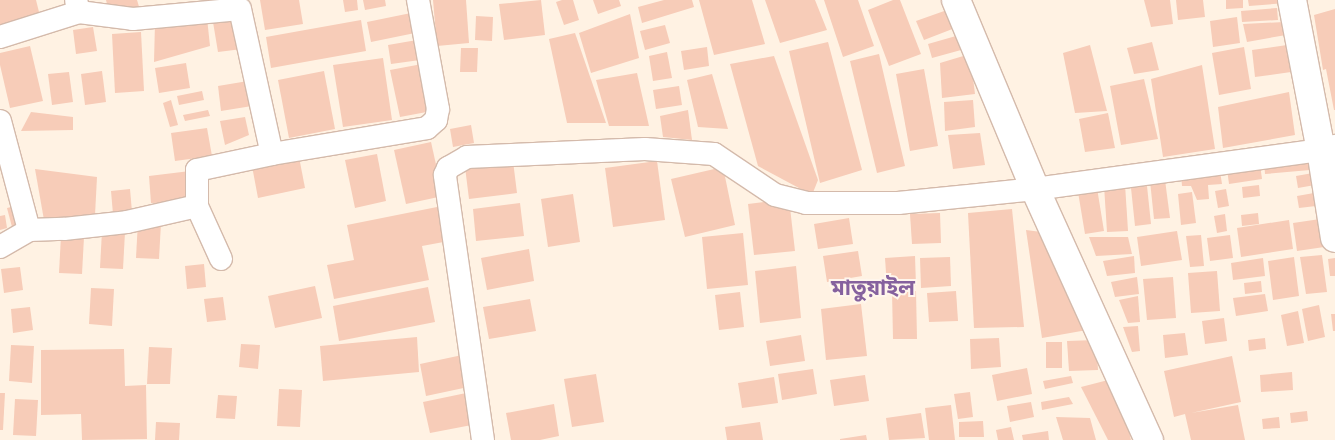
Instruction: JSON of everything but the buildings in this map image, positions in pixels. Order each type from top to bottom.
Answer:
[{"type":"street","points":[[221,259],[197,206],[197,170],[272,154],[427,128],[436,120],[438,109],[418,0]]},
{"type":"street","points":[[956,0],[1035,189],[1149,440]]},
{"type":"street","points":[[1292,0],[1328,148],[1335,238]]},
{"type":"street","points":[[0,38],[78,6],[133,19],[240,9],[272,154]]},
{"type":"street","points":[[0,121],[29,230]]},
{"type":"street","points":[[483,440],[445,175],[448,168],[467,157],[645,149],[714,154],[775,195],[806,203],[898,203],[1035,189],[1328,148]]},
{"type":"street","points":[[0,247],[29,230],[64,229],[127,222],[197,206]]},
{"type":"district","name":"মাতুয়াইল","points":[[873,290]]}]
